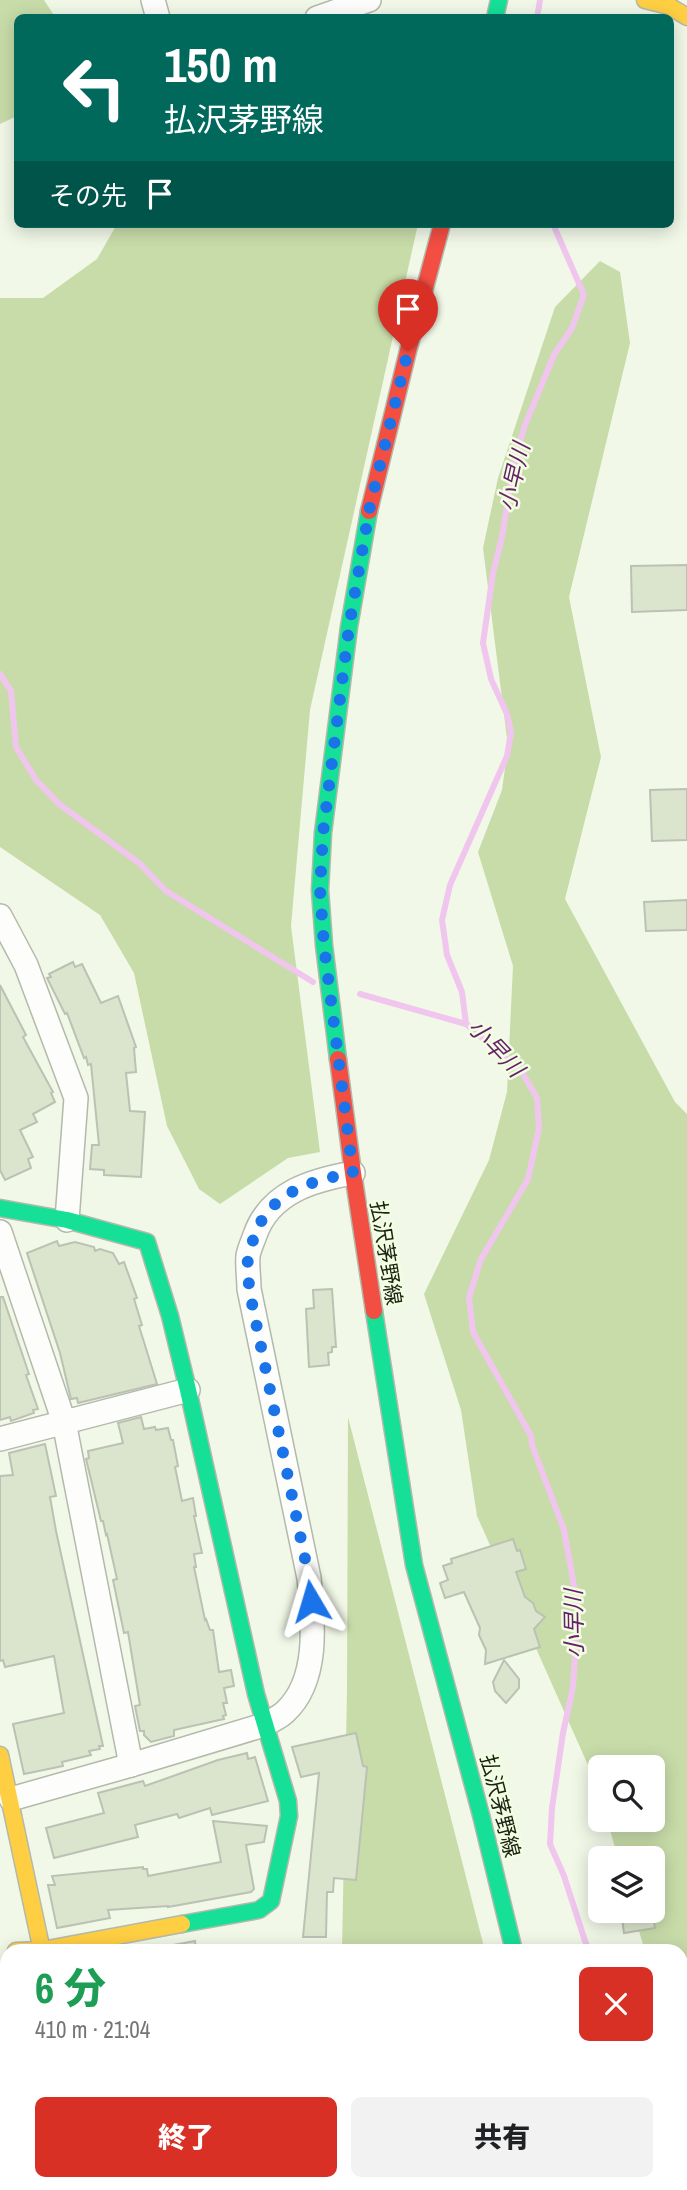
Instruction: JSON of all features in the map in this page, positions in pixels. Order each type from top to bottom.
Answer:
[{"type":"main road","points":[[645,0],[668,6],[687,17]]},
{"type":"main road","name":"払沢茅野線","points":[[441,228],[370,506],[349,627],[323,833],[320,890],[324,946],[353,1173],[414,1565],[512,1944]]},
{"type":"main road","points":[[0,1208],[67,1220],[148,1242],[188,1390],[257,1694],[288,1801],[289,1816],[271,1901],[259,1910],[79,1944]]},
{"type":"main road","points":[[0,1755],[41,1944]]},
{"type":"street","points":[[329,14],[369,0]]},
{"type":"street","points":[[0,916],[26,965],[76,1098],[67,1220]]},
{"type":"street","points":[[11,1799],[267,1724],[285,1712],[299,1693],[308,1672],[313,1624],[309,1578],[249,1289],[248,1254],[259,1223],[278,1200],[302,1186],[353,1173]]},
{"type":"street","points":[[0,1232],[64,1422],[131,1765]]},
{"type":"street","points":[[0,1439],[188,1390]]},
{"type":"green space","points":[[0,0],[44,0],[53,14],[14,14],[14,117],[0,124]]},
{"type":"green space","points":[[115,228],[417,228],[310,710],[291,926],[320,1152],[288,1158],[220,1204],[199,1189],[167,1126],[134,973],[100,915],[0,847],[0,298],[43,298],[97,259]]},
{"type":"green space","points":[[600,261],[620,272],[630,343],[569,597],[601,757],[565,899],[675,1102],[687,1114],[687,1944],[643,1944],[637,1923],[665,1923],[665,1846],[615,1846],[610,1832],[665,1832],[665,1755],[588,1755],[588,1765],[477,1516],[461,1410],[424,1294],[489,1160],[507,1092],[513,966],[478,852],[502,790],[508,746],[483,548],[498,478],[555,307]]},
{"type":"green space","points":[[348,1417],[483,1944],[342,1944]]},
{"type":"building","points":[[687,565],[687,610],[632,612],[631,566]]},
{"type":"building","points":[[687,789],[687,840],[652,841],[650,790]]},
{"type":"building","points":[[687,900],[687,930],[646,931],[644,902]]},
{"type":"building","points":[[73,962],[75,967],[82,964],[101,1003],[118,996],[136,1047],[136,1072],[126,1073],[130,1111],[145,1112],[141,1177],[104,1175],[104,1170],[90,1169],[92,1145],[99,1145],[91,1064],[88,1065],[86,1057],[84,1058],[67,1013],[65,1014],[47,978],[51,977],[49,974]]},
{"type":"building","points":[[0,985],[26,1035],[23,1037],[53,1092],[51,1093],[55,1102],[33,1114],[37,1122],[20,1130],[33,1157],[28,1159],[31,1168],[5,1180],[0,1170]]},
{"type":"building","points":[[57,1241],[59,1246],[75,1242],[94,1247],[95,1251],[100,1249],[113,1253],[119,1264],[124,1262],[137,1298],[134,1299],[142,1325],[139,1326],[157,1384],[78,1403],[77,1398],[71,1399],[60,1353],[27,1253]]},
{"type":"building","points":[[332,1289],[336,1347],[332,1347],[332,1352],[328,1353],[329,1365],[309,1367],[306,1309],[314,1308],[313,1290]]},
{"type":"building","points":[[0,1297],[3,1297],[38,1409],[11,1421],[10,1417],[0,1420]]},
{"type":"building","points":[[141,1417],[144,1429],[168,1428],[173,1440],[182,1501],[193,1498],[202,1553],[194,1554],[194,1567],[205,1620],[210,1630],[213,1630],[219,1672],[231,1670],[234,1686],[224,1688],[227,1703],[223,1703],[226,1715],[223,1716],[224,1719],[174,1730],[174,1736],[151,1742],[144,1735],[144,1731],[140,1731],[135,1706],[140,1705],[128,1632],[124,1633],[113,1580],[117,1579],[86,1459],[89,1458],[88,1451],[123,1443],[118,1423]]},
{"type":"building","points":[[45,1444],[56,1496],[50,1497],[56,1531],[103,1746],[89,1751],[91,1755],[62,1762],[63,1766],[24,1774],[13,1724],[64,1713],[54,1656],[5,1667],[3,1660],[0,1661],[0,1476],[13,1475],[9,1453]]},
{"type":"building","points":[[513,1539],[526,1569],[516,1572],[525,1597],[533,1603],[536,1611],[545,1617],[534,1629],[540,1647],[485,1664],[486,1650],[479,1635],[480,1628],[464,1592],[445,1598],[440,1583],[448,1580],[443,1566],[452,1563],[451,1559]]},
{"type":"building","points":[[504,1660],[519,1679],[519,1688],[506,1703],[495,1691],[493,1682]]},
{"type":"building","points":[[356,1733],[363,1766],[367,1767],[356,1880],[334,1878],[333,1892],[327,1892],[326,1937],[303,1937],[319,1773],[301,1777],[292,1747]]},
{"type":"building","points":[[247,1753],[248,1759],[255,1757],[268,1801],[212,1815],[210,1808],[179,1818],[177,1814],[135,1825],[138,1837],[54,1858],[46,1828],[104,1813],[98,1793],[143,1781],[145,1786],[218,1760]]},
{"type":"building","points":[[213,1821],[267,1826],[264,1842],[246,1845],[254,1889],[251,1892],[168,1907],[108,1910],[110,1918],[57,1928],[48,1885],[55,1885],[52,1876],[143,1867],[147,1869],[148,1876],[221,1862]]},
{"type":"building","points":[[623,1923],[654,1923],[655,1928],[624,1933]]},
{"type":"waterway","name":"小早川","points":[[538,14],[540,0]]},
{"type":"waterway","name":"小早川","points":[[555,228],[584,295],[572,328],[554,355],[525,425],[514,462],[483,643],[491,679],[507,714],[511,732],[507,756],[450,885],[442,920],[447,955],[462,992],[466,1024],[522,1072],[537,1098],[539,1128],[528,1179],[481,1259],[469,1297],[473,1332],[531,1436],[564,1530],[578,1608],[573,1687],[552,1808],[550,1844],[564,1876],[586,1944]]},
{"type":"waterway","points":[[0,674],[11,691],[16,747],[36,780],[59,804],[139,863],[166,891],[313,982]]},
{"type":"waterway","points":[[360,994],[466,1024]]},
{"type":"traffic: fast","points":[[496,14],[499,0]]},
{"type":"traffic: fast","points":[[338,1059],[320,890],[323,833],[349,627],[369,511]]},
{"type":"traffic: fast","points":[[0,1208],[67,1220],[147,1242],[170,1316],[256,1694],[288,1801],[289,1816],[271,1901],[259,1910],[182,1924]]},
{"type":"traffic: fast","points":[[374,1311],[414,1565],[512,1944]]},
{"type":"traffic: slow","points":[[645,0],[669,6],[687,17]]},
{"type":"traffic: slow","points":[[0,1755],[40,1944]]},
{"type":"traffic: slow","points":[[74,1944],[182,1924]]},
{"type":"traffic: jam","points":[[369,511],[441,228]]},
{"type":"traffic: jam","points":[[338,1059],[374,1311]]},
{"type":"route","points":[[311,1601],[309,1578],[249,1289],[248,1254],[259,1223],[278,1200],[302,1186],[353,1173],[324,946],[320,890],[323,833],[349,627],[370,506],[408,351]]}]
